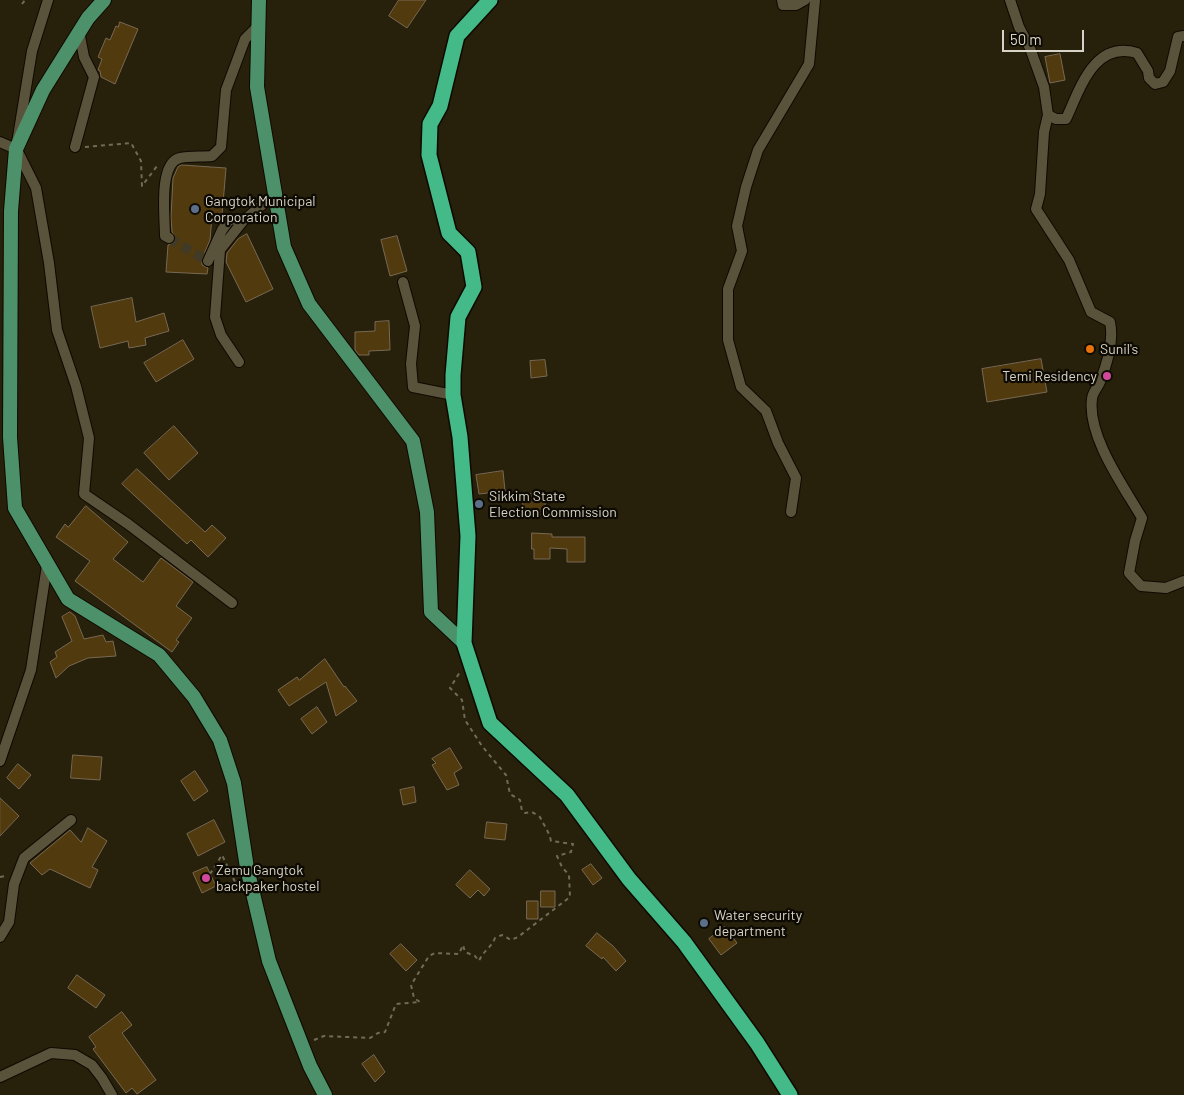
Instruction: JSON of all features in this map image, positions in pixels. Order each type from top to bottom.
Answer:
[{"type":"highway","points":[[490,0],[456,36],[440,106],[430,124],[429,155],[447,224],[450,232],[468,252],[474,288],[458,317],[453,395],[460,437],[468,536],[464,643],[490,723],[567,795],[629,879],[684,942],[758,1043],[790,1095]]},
{"type":"main road","points":[[104,0],[79,31],[43,90],[16,149],[11,211],[10,437],[15,508],[68,599],[159,655],[194,697],[220,740],[234,784],[247,868],[269,961],[301,1046],[325,1095]]},
{"type":"main road","points":[[259,0],[257,87],[284,247],[309,304],[413,441],[427,512],[431,612],[464,643]]},
{"type":"street","points":[[48,0],[32,51],[16,149],[36,188],[49,263],[57,330],[76,386],[89,438],[84,494],[128,524],[232,603]]},
{"type":"street","points":[[782,0],[783,5],[796,5],[804,0]]},
{"type":"street","points":[[791,512],[796,478],[778,443],[766,411],[742,387],[728,340],[728,289],[742,251],[736,226],[758,150],[809,64],[815,0]]},
{"type":"street","points":[[1010,0],[1041,80],[1048,115],[1044,132],[1040,194],[1036,209],[1069,260],[1092,312],[1110,322],[1112,333],[1103,374],[1092,398],[1093,412],[1097,436],[1110,463],[1142,518],[1135,541],[1130,573],[1141,586],[1166,588],[1184,581]]},
{"type":"street","points":[[169,238],[165,236],[164,181],[171,165],[178,158],[212,156],[221,147],[226,90],[245,39],[259,24]]},
{"type":"street","points":[[76,147],[94,77],[84,57],[79,31]]},
{"type":"street","points":[[1048,115],[1056,120],[1066,119],[1088,71],[1102,58],[1116,51],[1128,50],[1137,53],[1148,71],[1149,78],[1155,84],[1163,82],[1170,71],[1178,38],[1184,36]]},
{"type":"street","points":[[0,142],[16,149]]},
{"type":"street","points":[[239,362],[221,335],[215,317],[220,250],[243,221],[275,194]]},
{"type":"street","points":[[208,261],[222,230],[230,219],[243,221]]},
{"type":"street","points":[[403,282],[414,326],[411,364],[413,387],[453,395]]},
{"type":"street","points":[[0,761],[31,670],[47,565]]},
{"type":"street","points":[[0,937],[10,922],[14,884],[24,858],[71,820]]},
{"type":"street","points":[[0,1077],[51,1053],[75,1055],[92,1065],[112,1095]]},
{"type":"path","points":[[22,4],[25,0]]},
{"type":"path","points":[[76,147],[131,142],[142,161],[142,186],[157,166]]},
{"type":"path","points":[[301,1046],[324,1036],[370,1038],[378,1033],[385,1032],[396,1004],[420,1002],[414,998],[411,985],[429,956],[435,953],[459,954],[463,945],[465,952],[475,956],[479,961],[483,952],[491,947],[495,938],[502,936],[511,940],[518,938],[570,897],[569,875],[562,867],[558,856],[571,852],[573,844],[551,841],[549,831],[544,826],[540,817],[532,812],[525,813],[522,811],[520,800],[510,794],[506,775],[482,746],[465,720],[462,700],[450,688],[460,672]]},
{"type":"path","points":[[210,874],[222,855],[241,893]]},
{"type":"building","points":[[399,0],[426,0],[407,28],[389,16]]},
{"type":"building","points":[[120,22],[138,29],[115,84],[101,77],[98,70],[102,59],[98,57],[106,38],[110,40],[116,26],[118,27]]},
{"type":"building","points":[[1060,54],[1065,80],[1050,83],[1045,57]]},
{"type":"building","points":[[182,165],[226,168],[222,216],[212,216],[210,240],[202,259],[202,265],[208,268],[207,274],[166,272],[168,245],[173,243],[176,238],[172,232],[171,217],[173,178],[178,167]]},
{"type":"building","points":[[247,234],[273,289],[246,302],[226,262],[227,253],[238,239]]},
{"type":"building","points":[[397,236],[407,271],[390,276],[381,240]]},
{"type":"building","points":[[132,298],[136,322],[164,313],[169,331],[145,338],[146,345],[129,348],[128,341],[100,348],[91,307]]},
{"type":"building","points":[[389,321],[390,350],[369,351],[369,355],[359,355],[355,350],[355,332],[375,331],[375,322]]},
{"type":"building","points":[[183,340],[194,359],[156,382],[144,363]]},
{"type":"building","points":[[1041,359],[1047,392],[987,402],[982,369]]},
{"type":"building","points":[[545,360],[547,376],[531,378],[530,361]]},
{"type":"building","points":[[174,426],[198,453],[169,480],[144,453]]},
{"type":"building","points":[[137,469],[205,532],[212,525],[226,538],[208,557],[191,540],[187,544],[122,484]]},
{"type":"building","points":[[503,471],[505,491],[479,494],[476,475]]},
{"type":"building","points":[[544,492],[546,514],[524,517],[522,495]]},
{"type":"building","points":[[86,506],[128,542],[113,559],[143,582],[161,558],[193,582],[176,606],[192,618],[176,640],[179,642],[172,652],[75,581],[90,561],[56,537],[65,524],[68,527]]},
{"type":"building","points":[[532,533],[552,534],[552,537],[585,537],[585,562],[567,562],[567,549],[550,548],[550,559],[534,559]]},
{"type":"building","points":[[70,612],[75,616],[84,639],[103,635],[106,642],[113,641],[116,656],[88,658],[69,666],[56,678],[50,662],[57,657],[55,652],[72,641],[62,617]]},
{"type":"building","points":[[325,659],[344,687],[357,701],[336,716],[326,682],[289,706],[278,690],[297,677],[299,680]]},
{"type":"building","points":[[317,707],[327,722],[312,734],[301,719]]},
{"type":"building","points":[[450,748],[462,768],[454,773],[459,785],[447,790],[432,765],[436,763],[432,759]]},
{"type":"building","points":[[73,755],[102,757],[100,780],[71,778]]},
{"type":"building","points":[[18,764],[31,775],[19,789],[7,778]]},
{"type":"building","points":[[195,771],[208,791],[194,801],[181,781]]},
{"type":"building","points":[[414,787],[416,802],[403,805],[400,790]]},
{"type":"building","points":[[0,798],[19,816],[0,836]]},
{"type":"building","points":[[214,820],[225,842],[198,856],[187,834]]},
{"type":"building","points":[[487,822],[507,824],[505,840],[485,838]]},
{"type":"building","points":[[88,828],[107,841],[92,867],[98,870],[90,888],[50,869],[42,875],[30,863],[70,830],[81,842]]},
{"type":"building","points":[[591,864],[602,878],[593,885],[582,870]]},
{"type":"building","points":[[207,867],[216,886],[202,893],[193,873]]},
{"type":"building","points":[[470,870],[490,889],[484,896],[478,890],[470,898],[456,885]]},
{"type":"building","points":[[541,891],[555,891],[555,907],[541,907]]},
{"type":"building","points":[[527,901],[538,901],[538,919],[527,919]]},
{"type":"building","points":[[725,927],[737,943],[721,955],[709,939]]},
{"type":"building","points":[[597,933],[613,946],[626,961],[616,971],[603,957],[602,959],[586,946]]},
{"type":"building","points":[[401,944],[417,960],[406,971],[390,954]]},
{"type":"building","points":[[77,975],[105,995],[96,1008],[68,988]]},
{"type":"building","points":[[122,1012],[132,1025],[122,1033],[156,1080],[137,1094],[132,1088],[126,1093],[93,1049],[96,1047],[89,1037]]},
{"type":"building","points":[[374,1055],[385,1072],[375,1082],[362,1064]]},
{"type":"tunnel","points":[[169,238],[208,261]]},
{"type":"place","name":"Gangtok Municipal Corporation","points":[[195,209]]},
{"type":"place","name":"Sunil's","points":[[1090,349]]},
{"type":"place","name":"Temi Residency","points":[[1107,376]]},
{"type":"place","name":"Sikkim State Election Commission","points":[[479,504]]},
{"type":"place","name":"Zemu Gangtok backpaker hostel","points":[[206,878]]},
{"type":"place","name":"Water security department","points":[[704,923]]}]
